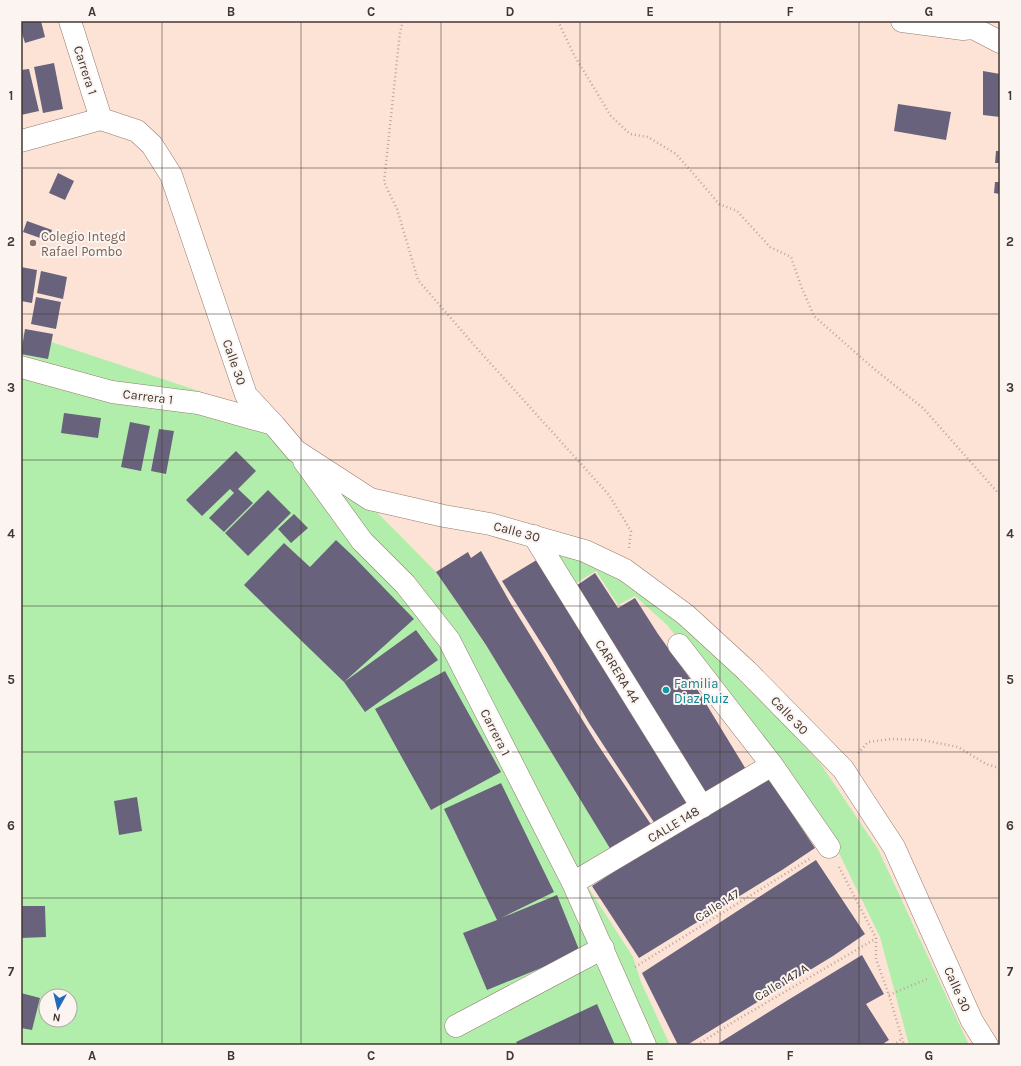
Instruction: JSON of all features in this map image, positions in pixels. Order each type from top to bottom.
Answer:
[{"type":"street","name":"Carrera 1","points":[[70,21],[101,119]]},
{"type":"street","points":[[902,21],[963,29],[976,24],[1000,42]]},
{"type":"street","points":[[21,141],[101,119]]},
{"type":"street","name":"Calle 30","points":[[101,119],[137,131],[152,145],[171,175],[246,395],[296,451],[370,499],[444,516],[490,524],[585,550],[625,570],[686,615],[736,661],[843,769],[894,847],[972,1021],[987,1045]]},
{"type":"street","name":"Carrera 1","points":[[21,367],[112,392],[198,403],[274,425]]},
{"type":"street","name":"Carrera 1","points":[[296,451],[362,541],[405,584],[449,640],[573,883],[645,1045]]},
{"type":"street","name":"CARRERA 44","points":[[534,536],[702,807]]},
{"type":"street","points":[[679,645],[772,765],[829,847]]},
{"type":"street","name":"CALLE 148","points":[[573,883],[772,765]]},
{"type":"street","points":[[456,1026],[603,948]]},
{"type":"path","points":[[403,21],[400,32],[384,182],[397,209],[418,280],[474,345],[609,495],[631,531],[625,570]]},
{"type":"path","points":[[558,21],[574,55],[611,116],[630,134],[648,137],[676,154],[719,204],[736,211],[770,247],[791,257],[801,286],[814,316],[873,368],[923,408],[1000,495]]},
{"type":"path","points":[[843,769],[868,742],[891,739],[923,740],[958,747],[986,764],[1000,768]]},
{"type":"path","points":[[829,847],[876,938],[876,959],[890,995],[904,1045]]},
{"type":"path","name":"Calle 147","points":[[615,977],[645,961],[829,847]]},
{"type":"path","name":"Calle 147 A","points":[[697,1045],[876,938]]},
{"type":"path","points":[[890,995],[931,977]]},
{"type":"path","points":[[893,1045],[902,1039]]},
{"type":"green space","points":[[21,332],[211,395],[274,431],[365,500],[436,572],[486,645],[620,864],[586,884],[633,957],[641,982],[670,1045],[21,1045]]},
{"type":"green space","points":[[541,542],[583,554],[656,604],[734,671],[820,763],[878,849],[969,1045],[909,1045],[880,937],[835,845],[776,763],[667,625],[635,596],[618,605],[596,571],[571,586]]},
{"type":"building","points":[[41,21],[45,37],[25,43],[21,30],[21,22]]},
{"type":"building","points":[[54,63],[63,109],[43,113],[34,67]]},
{"type":"building","points":[[29,69],[39,111],[21,115],[21,70]]},
{"type":"building","points":[[983,71],[1000,74],[1000,117],[983,115]]},
{"type":"building","points":[[898,104],[951,112],[946,140],[894,131]]},
{"type":"building","points":[[996,151],[1000,151],[1000,163],[995,163]]},
{"type":"building","points":[[58,173],[74,181],[65,200],[49,193]]},
{"type":"building","points":[[995,182],[1000,182],[1000,194],[994,193]]},
{"type":"building","points":[[27,221],[52,230],[49,241],[23,232]]},
{"type":"building","points":[[21,267],[37,270],[32,303],[21,301]]},
{"type":"building","points":[[41,271],[67,277],[63,299],[37,293]]},
{"type":"building","points":[[36,297],[61,302],[56,329],[31,324]]},
{"type":"building","points":[[25,329],[53,334],[48,359],[21,354]]},
{"type":"building","points":[[64,413],[101,418],[98,438],[61,433]]},
{"type":"building","points":[[130,422],[150,426],[141,471],[121,467]]},
{"type":"building","points":[[159,429],[174,431],[166,474],[151,471]]},
{"type":"building","points":[[236,451],[256,471],[238,489],[253,503],[224,532],[209,518],[234,493],[230,489],[202,516],[186,500]]},
{"type":"building","points":[[268,490],[291,513],[248,556],[225,533]]},
{"type":"building","points":[[294,514],[308,528],[291,543],[278,529]]},
{"type":"building","points":[[336,540],[414,619],[344,682],[244,585],[284,543],[310,567]]},
{"type":"building","points":[[481,551],[511,604],[596,742],[654,829],[614,855],[486,645],[436,572],[468,552],[471,558]]},
{"type":"building","points":[[540,558],[695,804],[657,827],[589,723],[502,581]]},
{"type":"building","points":[[595,573],[618,608],[635,598],[658,634],[694,684],[747,771],[703,799],[573,588]]},
{"type":"building","points":[[416,630],[438,660],[365,712],[344,682]]},
{"type":"building","points":[[445,671],[501,772],[431,810],[375,709]]},
{"type":"building","points":[[765,773],[815,848],[639,958],[592,886]]},
{"type":"building","points":[[501,783],[554,892],[501,918],[557,895],[580,952],[487,990],[463,933],[497,920],[444,809]]},
{"type":"building","points":[[137,797],[142,831],[119,835],[114,801]]},
{"type":"building","points":[[816,860],[865,934],[833,956],[687,1045],[678,1045],[642,973]]},
{"type":"building","points":[[21,906],[45,906],[46,937],[21,938]]},
{"type":"building","points":[[862,955],[884,994],[866,1004],[889,1040],[881,1045],[716,1045],[788,1000]]},
{"type":"building","points":[[21,993],[38,997],[38,1006],[32,1030],[21,1028]]},
{"type":"building","points":[[597,1004],[615,1045],[518,1045],[516,1042]]},
{"type":"place","name":"Colegio Integd Rafael Pombo","points":[[33,243]]},
{"type":"place","name":"Familia Diaz Ruiz","points":[[666,690]]}]
